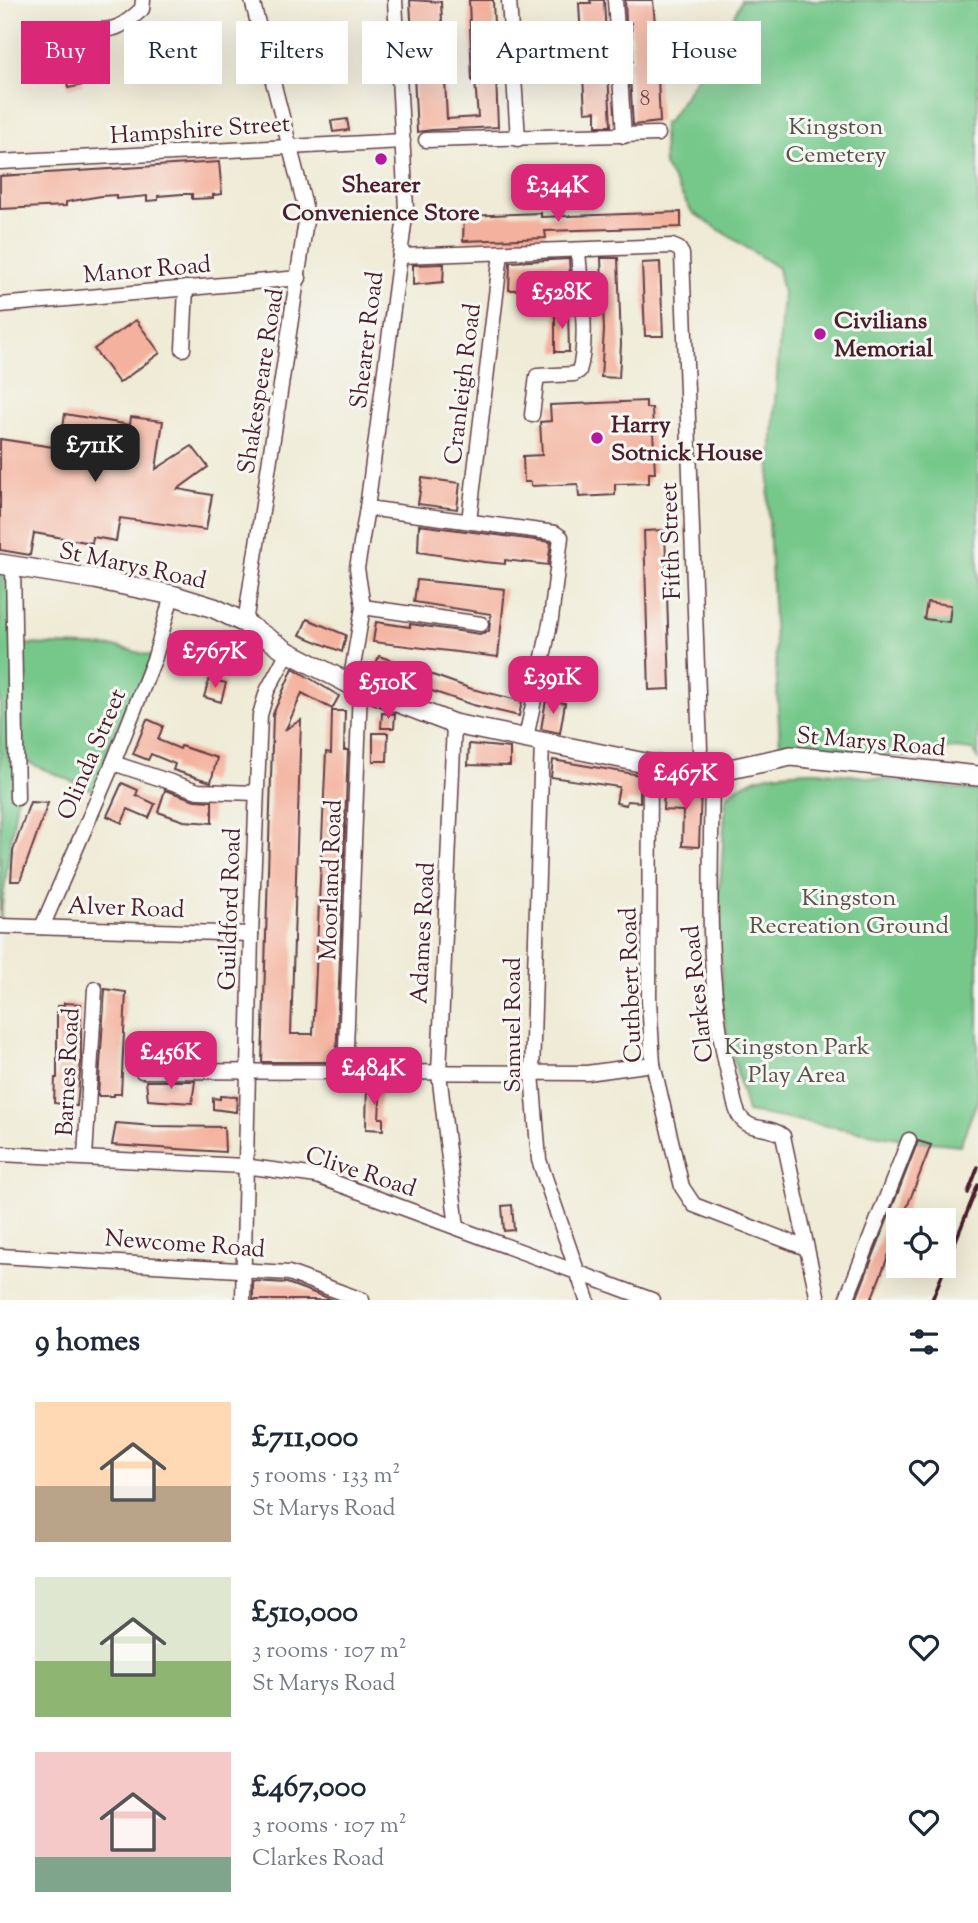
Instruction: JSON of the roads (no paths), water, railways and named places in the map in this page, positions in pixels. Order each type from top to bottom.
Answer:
[{"type":"street","points":[[110,30],[127,23],[142,9],[143,0]]},
{"type":"street","name":"Shakespeare Road","points":[[245,623],[307,214],[251,0]]},
{"type":"street","name":"Shearer Road","points":[[355,686],[363,607],[357,568],[406,196],[395,0]]},
{"type":"street","points":[[509,0],[518,138]]},
{"type":"street","points":[[615,0],[624,135]]},
{"type":"street","points":[[426,140],[658,134]]},
{"type":"street","name":"Hampshire Street","points":[[0,162],[403,141]]},
{"type":"street","name":"Fifth Street","points":[[578,250],[671,246],[679,249],[682,254],[700,749]]},
{"type":"street","points":[[400,256],[578,250],[583,346],[581,365],[579,371],[574,374],[537,376],[532,415]]},
{"type":"street","name":"Cranleigh Road","points":[[468,520],[501,253]]},
{"type":"street","name":"Manor Road","points":[[0,305],[299,278]]},
{"type":"street","points":[[183,349],[186,288]]},
{"type":"street","points":[[367,508],[468,520]]},
{"type":"street","name":"Samuel Road","points":[[468,520],[555,533],[561,537],[534,740],[531,1073],[539,1160],[587,1300]]},
{"type":"street","points":[[7,565],[18,798]]},
{"type":"street","name":"St Marys Road","points":[[7,565],[95,579],[172,595],[214,608],[245,623],[288,652],[355,686],[454,724],[650,764],[712,773],[791,756],[978,776]]},
{"type":"street","name":"Olinda Street","points":[[43,927],[113,764],[155,657],[172,595]]},
{"type":"street","points":[[363,607],[481,624]]},
{"type":"street","name":"Guildford Road","points":[[243,1300],[244,1166],[260,715],[267,691],[288,652]]},
{"type":"street","name":"Moorland Road","points":[[345,1073],[355,686]]},
{"type":"street","name":"Adames Road","points":[[454,724],[439,1073],[457,1227]]},
{"type":"street","points":[[113,764],[198,791],[256,793]]},
{"type":"street","name":"Cuthbert Road","points":[[650,764],[649,1001],[653,1065],[682,1187],[694,1205],[806,1248]]},
{"type":"street","name":"Clarkes Road","points":[[712,773],[711,949],[717,1019],[724,1057],[739,1116],[747,1125],[778,1132],[783,1136],[818,1300]]},
{"type":"street","name":"Alver Road","points":[[0,926],[251,934]]},
{"type":"street","name":"Barnes Road","points":[[85,1157],[94,989]]},
{"type":"street","points":[[142,1072],[587,1073],[653,1065]]},
{"type":"street","points":[[846,1300],[909,1140]]},
{"type":"street","name":"Clive Road","points":[[0,1154],[244,1166],[317,1176],[652,1300]]},
{"type":"street","name":"Newcome Road","points":[[0,1255],[289,1273],[362,1300]]},
{"type":"railway","points":[[968,1193],[978,1167]]},
{"type":"railway","points":[[932,1300],[978,1185]]},
{"type":"place","name":"Shearer Convenience Store","points":[[381,159]]},
{"type":"place","name":"Civilians Memorial","points":[[820,334]]},
{"type":"place","name":"Harry Sotnick House","points":[[597,438]]},
{"type":"park label","name":"Kingston Cemetery","points":[[836,140]]},
{"type":"park label","name":"Kingston Recreation Ground","points":[[849,911]]},
{"type":"park label","name":"Kingston Park Play Area","points":[[797,1060]]}]
